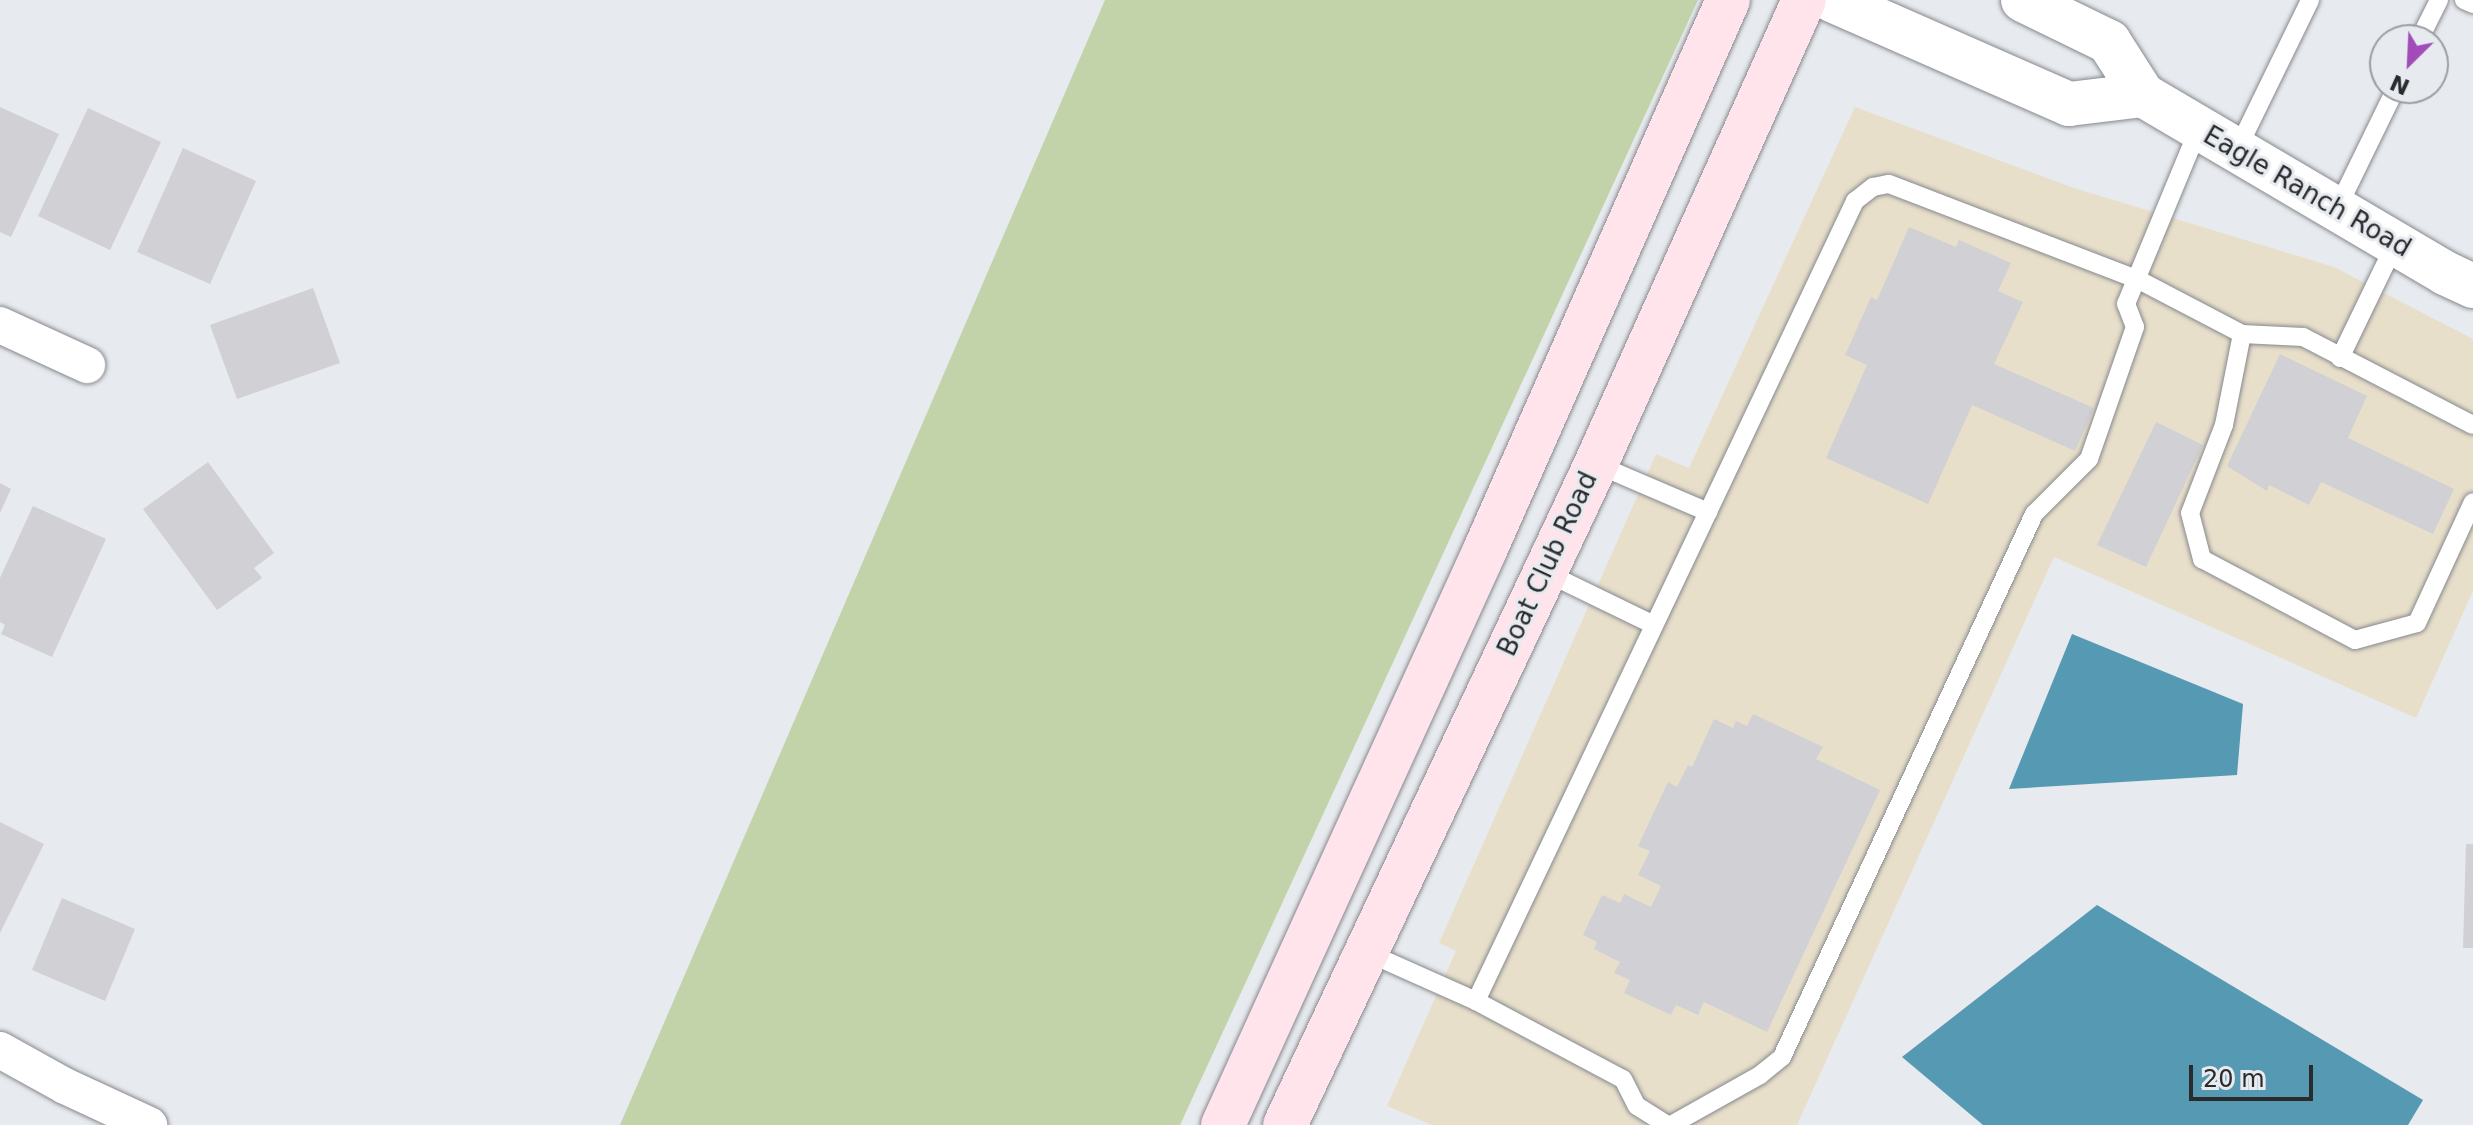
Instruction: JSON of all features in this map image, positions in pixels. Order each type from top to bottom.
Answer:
[{"type":"main road","points":[[1223,1125],[1485,550],[1728,0]]},
{"type":"main road","name":"Boat Club Road","points":[[1285,1125],[1596,464],[1804,0]]},
{"type":"street","points":[[1832,0],[2069,104],[2143,95]]},
{"type":"street","name":"Eagle Ranch Road","points":[[2043,4],[2109,42],[2143,95],[2395,244],[2473,286]]},
{"type":"street","points":[[0,325],[87,365]]},
{"type":"street","points":[[0,1050],[65,1086],[149,1125]]},
{"type":"lane","points":[[2237,150],[2310,0]]},
{"type":"lane","points":[[2427,24],[2439,0]]},
{"type":"lane","points":[[2464,0],[2473,4]]},
{"type":"lane","points":[[2337,209],[2388,104]]},
{"type":"lane","points":[[1366,952],[1476,1001],[1623,1079],[1637,1106],[1669,1125],[1760,1075],[1782,1057],[2034,514],[2089,459],[2135,327],[2126,304],[2199,128]]},
{"type":"lane","points":[[1476,1001],[1855,201],[1873,187],[1889,184],[2137,279],[2242,334],[2303,337],[2473,425]]},
{"type":"lane","points":[[2340,358],[2395,244]]},
{"type":"lane","points":[[2242,334],[2224,425],[2190,513],[2202,559],[2355,640],[2417,623],[2473,502]]},
{"type":"lane","points":[[1596,464],[1708,512]]},
{"type":"lane","points":[[1544,572],[1654,625]]},
{"type":"shaded area","points":[[1855,107],[2074,188],[2334,267],[2473,339],[2473,591],[2416,718],[2054,557],[1797,1125],[1432,1125],[1387,1106],[1456,951],[1439,943],[1656,454],[1689,468]]},
{"type":"green space","points":[[1105,0],[1698,0],[1180,1125],[620,1125]]},
{"type":"water","points":[[2072,634],[2243,704],[2237,775],[2009,789]]},
{"type":"water","points":[[2097,905],[2423,1100],[2408,1125],[1983,1125],[1902,1057]]},
{"type":"building","points":[[0,107],[59,134],[11,237],[0,232]]},
{"type":"building","points":[[88,108],[161,142],[110,250],[38,216]]},
{"type":"building","points":[[183,148],[256,181],[210,284],[137,252]]},
{"type":"building","points":[[1909,227],[1956,247],[1959,240],[2011,263],[1998,291],[2023,302],[1994,364],[2094,408],[2075,451],[1972,405],[1928,504],[1826,458],[1867,365],[1845,355],[1871,297],[1877,300]]},
{"type":"building","points":[[313,288],[340,363],[237,399],[210,325]]},
{"type":"building","points":[[2280,354],[2367,396],[2348,438],[2454,489],[2433,534],[2321,482],[2309,505],[2269,485],[2267,491],[2227,466]]},
{"type":"building","points":[[2156,422],[2203,445],[2146,567],[2097,545]]},
{"type":"building","points":[[208,462],[274,553],[254,568],[262,578],[217,610],[143,509]]},
{"type":"building","points":[[0,483],[11,489],[0,513]]},
{"type":"building","points":[[33,506],[106,539],[52,657],[1,634],[5,625],[0,622],[0,578]]},
{"type":"building","points":[[1753,714],[1823,747],[1816,759],[1880,790],[1767,1032],[1704,1002],[1698,1015],[1676,1005],[1671,1015],[1624,993],[1630,980],[1614,973],[1620,962],[1594,949],[1597,942],[1583,935],[1602,895],[1620,903],[1624,894],[1651,907],[1661,886],[1638,875],[1650,851],[1638,846],[1668,782],[1677,787],[1688,765],[1692,767],[1714,719],[1733,728],[1736,721],[1747,726]]},
{"type":"building","points":[[0,822],[44,844],[0,933]]},
{"type":"building","points":[[2466,844],[2473,844],[2473,948],[2463,948]]},
{"type":"building","points":[[62,898],[135,929],[105,1001],[32,970]]}]
